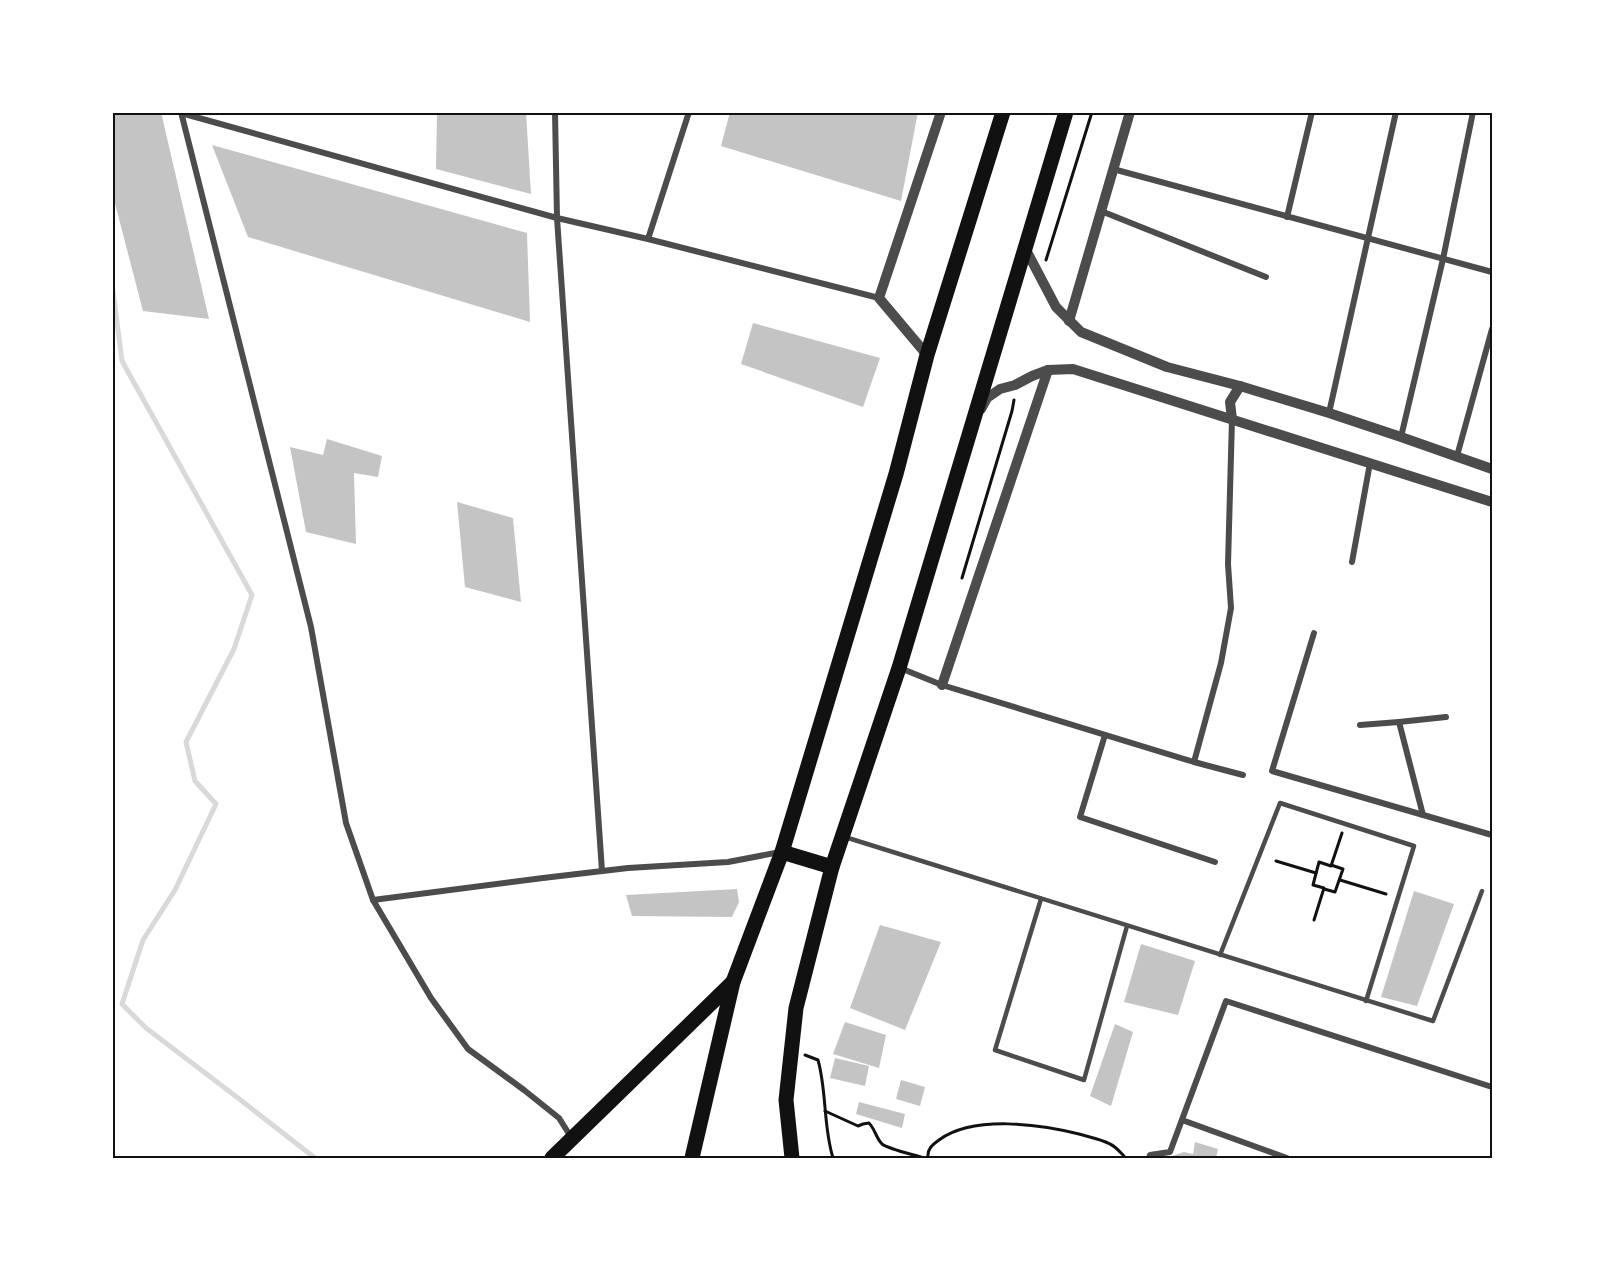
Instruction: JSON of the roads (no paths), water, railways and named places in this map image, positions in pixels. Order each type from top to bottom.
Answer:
[{"type":"main road","points":[[692,1158],[733,982],[782,852],[896,474],[927,355],[1003,112]]},
{"type":"main road","points":[[792,1158],[786,1100],[796,1008],[832,867],[900,668],[1066,112]]},
{"type":"main road","points":[[782,852],[832,867]]},
{"type":"main road","points":[[552,1158],[733,982]]},
{"type":"street","points":[[555,112],[557,218],[602,871]]},
{"type":"street","points":[[648,239],[689,112]]},
{"type":"street","points":[[879,298],[941,112]]},
{"type":"street","points":[[1070,321],[1130,112]]},
{"type":"street","points":[[1287,216],[1312,112]]},
{"type":"street","points":[[1329,413],[1396,112]]},
{"type":"street","points":[[1401,437],[1443,259],[1473,112]]},
{"type":"street","points":[[572,1139],[559,1118],[468,1049],[431,998],[373,900],[346,822],[311,627],[181,113],[557,218],[879,298],[927,355]]},
{"type":"street","points":[[1113,169],[1492,272]]},
{"type":"street","points":[[1101,211],[1266,277]]},
{"type":"street","points":[[1025,248],[1056,308],[1081,332],[1167,367],[1329,413],[1492,469]]},
{"type":"street","points":[[1457,456],[1492,329]]},
{"type":"street","points":[[971,428],[987,398],[1000,389],[1048,370],[1073,369],[1492,502]]},
{"type":"street","points":[[942,685],[1048,370]]},
{"type":"street","points":[[1194,762],[1221,663],[1231,608],[1228,564],[1232,419],[1230,402],[1240,386]]},
{"type":"street","points":[[1352,562],[1370,463]]},
{"type":"street","points":[[1314,633],[1272,771],[1492,835]]},
{"type":"street","points":[[900,668],[942,685],[1243,775]]},
{"type":"street","points":[[1360,725],[1446,717]]},
{"type":"street","points":[[1399,722],[1423,814]]},
{"type":"street","points":[[1105,735],[1080,818],[1215,862]]},
{"type":"street","points":[[373,900],[602,871],[728,862],[782,852]]},
{"type":"street","points":[[1149,1158],[1150,1155],[1170,1152],[1226,1001],[1492,1087]]},
{"type":"street","points":[[1182,1120],[1287,1158]]},
{"type":"lane","points":[[1220,955],[1280,802],[1414,846],[1366,1001]]},
{"type":"lane","points":[[843,836],[1433,1022],[1482,891]]},
{"type":"lane","points":[[1041,899],[995,1050],[1084,1080],[1127,926]]},
{"type":"waterway","points":[[112,284],[122,361],[252,595],[234,649],[186,742],[195,781],[216,804],[175,890],[143,940],[122,1004],[146,1028],[315,1158]]}]
